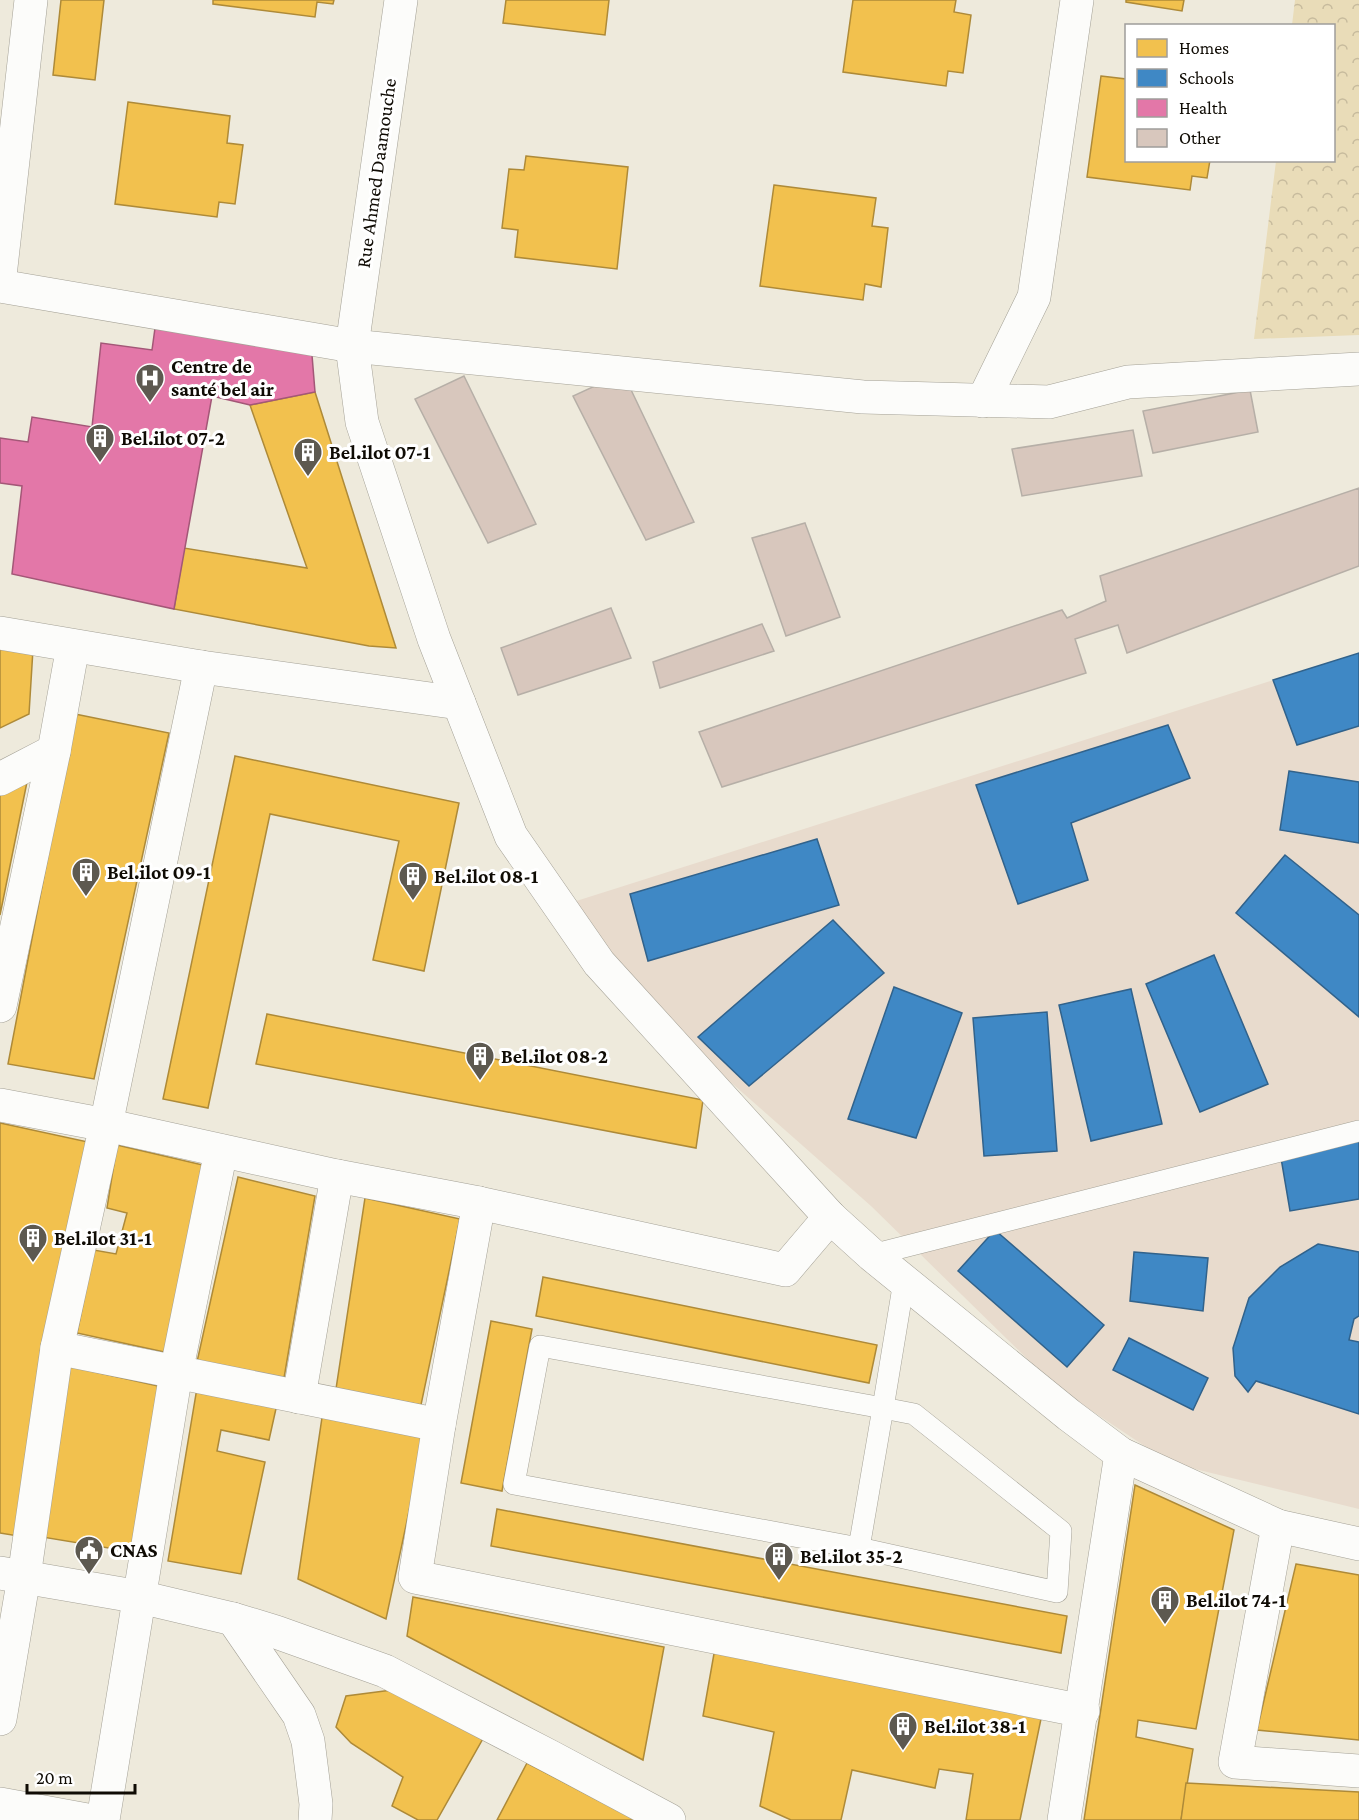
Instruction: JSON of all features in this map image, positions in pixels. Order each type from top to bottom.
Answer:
[{"type":"street","points":[[0,276],[31,0]]},
{"type":"street","name":"Rue Ahmed Daamouche","points":[[400,0],[352,346],[362,422],[434,639],[511,836],[599,963],[830,1217],[872,1255],[1069,1415],[1121,1454],[1278,1526],[1359,1545]]},
{"type":"street","points":[[983,401],[1034,297],[1077,0]]},
{"type":"street","points":[[0,286],[352,346],[863,397],[1049,402],[1128,382],[1359,369]]},
{"type":"street","points":[[0,633],[201,667],[459,703]]},
{"type":"street","points":[[0,1006],[54,751],[73,646]]},
{"type":"street","points":[[0,1719],[12,1575],[57,1348],[106,1125],[201,667]]},
{"type":"street","points":[[0,779],[54,751]]},
{"type":"street","points":[[0,1105],[106,1125],[337,1176],[479,1203],[785,1270],[830,1217]]},
{"type":"street","points":[[103,1820],[176,1373],[221,1152]]},
{"type":"street","points":[[299,1397],[337,1176]]},
{"type":"street","points":[[479,1203],[439,1425],[415,1577],[1083,1711]]},
{"type":"street","points":[[57,1348],[439,1425]]},
{"type":"street","points":[[1065,1820],[1121,1454]]},
{"type":"street","points":[[1278,1526],[1235,1762],[1359,1771]]},
{"type":"street","points":[[12,1575],[140,1597],[232,1619],[276,1632],[385,1671],[551,1756],[669,1820]]},
{"type":"street","points":[[232,1619],[299,1715],[308,1741],[316,1804],[315,1820]]},
{"type":"street","points":[[0,1804],[87,1820]]},
{"type":"lane","points":[[872,1255],[1359,1131]]},
{"type":"lane","points":[[859,1548],[904,1281]]},
{"type":"lane","points":[[540,1346],[914,1414],[1061,1531],[1057,1592],[859,1548],[514,1484],[540,1346]]},
{"type":"shaded area","points":[[1359,653],[1359,1509],[1170,1463],[1056,1387],[871,1206],[693,1049],[570,903]]},
{"type":"green space","points":[[1295,0],[1359,0],[1359,335],[1254,339],[1276,162],[1335,162],[1335,24],[1292,24]]},
{"type":"building: Homes","points":[[61,0],[104,0],[95,80],[53,75]]},
{"type":"building: Homes","points":[[213,0],[334,0],[333,4],[317,2],[315,17],[213,4]]},
{"type":"building: Homes","points":[[506,0],[609,0],[605,35],[503,23]]},
{"type":"building: Homes","points":[[853,0],[956,0],[954,12],[971,15],[963,73],[948,71],[946,86],[843,72]]},
{"type":"building: Homes","points":[[1126,0],[1184,0],[1182,11],[1126,2]]},
{"type":"building: Homes","points":[[1101,76],[1125,79],[1125,162],[1210,162],[1207,178],[1192,176],[1190,190],[1087,177]]},
{"type":"building: Homes","points":[[128,102],[230,116],[227,143],[243,145],[235,204],[219,202],[217,217],[115,204]]},
{"type":"building: Homes","points":[[526,156],[628,167],[617,269],[515,257],[518,230],[502,228],[509,169],[524,170]]},
{"type":"building: Homes","points":[[774,185],[876,198],[872,226],[888,228],[881,287],[865,284],[863,300],[760,286]]},
{"type":"building: Homes","name":"Bel.ilot 07-1","points":[[315,392],[396,648],[369,646],[174,609],[184,548],[307,568],[250,405]]},
{"type":"building: Homes","points":[[0,643],[33,649],[29,714],[0,728]]},
{"type":"building: Homes","name":"Bel.ilot 09-1","points":[[75,714],[169,733],[94,1079],[8,1064]]},
{"type":"building: Homes","name":"Bel.ilot 08-1","points":[[235,756],[459,803],[424,971],[373,960],[399,841],[270,814],[208,1108],[163,1099]]},
{"type":"building: Homes","points":[[27,782],[0,915],[0,795]]},
{"type":"building: Homes","name":"Bel.ilot 08-2","points":[[267,1014],[703,1100],[696,1148],[256,1064]]},
{"type":"building: Homes","name":"Bel.ilot 31-1","points":[[0,1123],[88,1142],[18,1536],[0,1533]]},
{"type":"building: Homes","points":[[117,1145],[207,1166],[169,1353],[77,1333],[94,1250],[116,1254],[127,1213],[107,1208]]},
{"type":"building: Homes","points":[[238,1177],[315,1196],[284,1378],[197,1362]]},
{"type":"building: Homes","points":[[365,1198],[460,1219],[421,1405],[336,1389]]},
{"type":"building: Homes","points":[[543,1277],[877,1345],[869,1383],[536,1316]]},
{"type":"building: Homes","points":[[491,1321],[532,1329],[502,1491],[461,1483]]},
{"type":"building: Homes","points":[[69,1366],[158,1386],[134,1549],[127,1551],[42,1537]]},
{"type":"building: Homes","points":[[197,1388],[277,1404],[269,1440],[221,1430],[217,1451],[265,1462],[241,1574],[168,1561]]},
{"type":"building: Homes","points":[[323,1411],[426,1432],[386,1619],[298,1579]]},
{"type":"building: Homes","name":"Bel.ilot 74-1","points":[[1135,1485],[1234,1530],[1196,1729],[1138,1720],[1136,1737],[1193,1749],[1181,1820],[1084,1820]]},
{"type":"building: Homes","name":"Bel.ilot 35-2","points":[[497,1509],[1067,1616],[1061,1653],[491,1546]]},
{"type":"building: Homes","points":[[1296,1564],[1359,1575],[1359,1740],[1257,1730]]},
{"type":"building: Homes","points":[[413,1597],[664,1647],[643,1760],[407,1636]]},
{"type":"building: Homes","name":"Bel.ilot 38-1","points":[[715,1648],[1042,1714],[1020,1820],[966,1820],[973,1774],[939,1769],[935,1788],[852,1770],[841,1820],[791,1820],[760,1806],[774,1732],[703,1716]]},
{"type":"building: Homes","points":[[392,1690],[485,1735],[437,1820],[418,1820],[392,1806],[403,1777],[351,1743],[336,1727],[346,1696]]},
{"type":"building: Homes","points":[[527,1763],[636,1820],[497,1820]]},
{"type":"building: Homes","points":[[1186,1783],[1359,1792],[1359,1820],[1181,1820]]},
{"type":"building: Schools","points":[[1359,653],[1359,726],[1297,745],[1273,680]]},
{"type":"building: Schools","points":[[1168,725],[1190,778],[1071,823],[1088,880],[1018,904],[976,785]]},
{"type":"building: Schools","points":[[1289,771],[1359,782],[1359,843],[1280,830]]},
{"type":"building: Schools","points":[[817,839],[839,905],[648,961],[630,894]]},
{"type":"building: Schools","points":[[1285,855],[1359,915],[1359,1017],[1236,913]]},
{"type":"building: Schools","points":[[833,920],[884,973],[749,1086],[698,1037]]},
{"type":"building: Schools","points":[[1214,955],[1268,1084],[1200,1112],[1146,984]]},
{"type":"building: Schools","points":[[894,987],[962,1013],[916,1138],[848,1119]]},
{"type":"building: Schools","points":[[1131,989],[1162,1124],[1091,1141],[1059,1005]]},
{"type":"building: Schools","points":[[1047,1012],[1057,1151],[984,1156],[973,1018]]},
{"type":"building: Schools","points":[[1359,1139],[1359,1199],[1290,1211],[1280,1152]]},
{"type":"building: Schools","points":[[995,1230],[1104,1325],[1067,1367],[958,1271]]},
{"type":"building: Schools","points":[[1318,1244],[1359,1252],[1359,1316],[1354,1319],[1349,1340],[1359,1342],[1359,1414],[1256,1381],[1248,1392],[1235,1376],[1233,1348],[1249,1298],[1280,1267]]},
{"type":"building: Schools","points":[[1134,1252],[1208,1258],[1203,1311],[1130,1301]]},
{"type":"building: Schools","points":[[1129,1338],[1208,1378],[1193,1410],[1113,1370]]},
{"type":"building: Health","name":"Bel.ilot 07-2","points":[[156,321],[312,355],[315,392],[250,405],[212,396],[174,609],[12,574],[22,486],[0,483],[0,438],[28,442],[32,417],[92,427],[101,343],[152,350]]},
{"type":"building: Other","points":[[623,373],[694,522],[646,540],[573,396]]},
{"type":"building: Other","points":[[464,376],[536,524],[488,543],[415,399]]},
{"type":"building: Other","points":[[1250,390],[1258,432],[1153,453],[1143,411]]},
{"type":"building: Other","points":[[1133,430],[1142,476],[1022,496],[1012,449]]},
{"type":"building: Other","points":[[1359,488],[1359,566],[1127,653],[1118,625],[1075,639],[1086,673],[722,787],[699,732],[1062,610],[1067,618],[1106,601],[1100,576]]},
{"type":"building: Other","points":[[805,523],[840,617],[786,636],[752,538]]},
{"type":"building: Other","points":[[611,608],[631,658],[518,695],[501,648]]},
{"type":"building: Other","points":[[762,624],[774,651],[660,688],[653,662]]},
{"type":"place","name":"Centre de santé bel air","points":[[150,404]]},
{"type":"place","name":"Bel.ilot 07-2","points":[[100,464]]},
{"type":"place","name":"Bel.ilot 07-1","points":[[308,478]]},
{"type":"place","name":"Bel.ilot 09-1","points":[[86,898]]},
{"type":"place","name":"Bel.ilot 08-1","points":[[413,902]]},
{"type":"place","name":"Bel.ilot 08-2","points":[[480,1082]]},
{"type":"place","name":"Bel.ilot 31-1","points":[[33,1264]]},
{"type":"place","name":"CNAS","points":[[89,1576]]},
{"type":"place","name":"Bel.ilot 35-2","points":[[779,1582]]},
{"type":"place","name":"Bel.ilot 74-1","points":[[1165,1626]]},
{"type":"place","name":"Bel.ilot 38-1","points":[[903,1752]]}]
